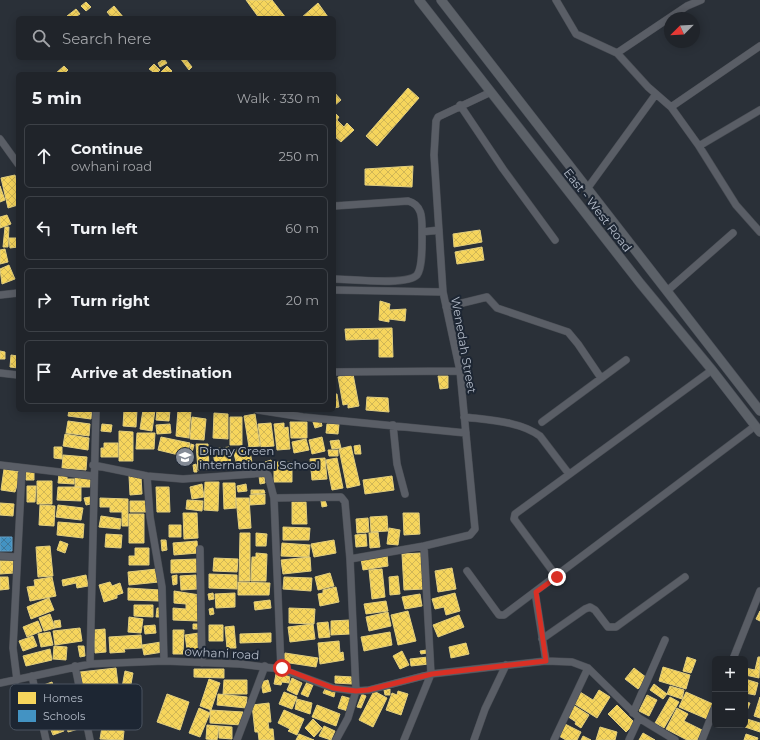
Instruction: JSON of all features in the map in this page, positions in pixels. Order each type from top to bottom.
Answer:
[{"type":"main road","name":"East - West Road","points":[[419,0],[640,283],[712,370],[758,429]]},
{"type":"main road","name":"East - West Road","points":[[443,1],[587,189],[759,407]]},
{"type":"street","points":[[556,0],[576,34],[616,52],[656,94],[671,106],[699,146],[736,205],[760,232]]},
{"type":"street","points":[[616,52],[687,6],[701,0]]},
{"type":"street","points":[[671,106],[760,46]]},
{"type":"street","name":"Wenedah Street","points":[[350,559],[424,546],[470,535],[475,530],[460,371],[443,292],[434,155],[436,122],[442,114],[491,92]]},
{"type":"street","points":[[587,189],[656,94]]},
{"type":"street","points":[[460,105],[503,170],[555,240]]},
{"type":"street","points":[[699,146],[760,110]]},
{"type":"street","points":[[0,138],[16,161]]},
{"type":"street","points":[[336,206],[408,201],[414,203],[420,209],[422,232],[420,267],[418,274],[414,278],[400,281],[336,279]]},
{"type":"street","points":[[422,232],[439,230]]},
{"type":"street","points":[[667,291],[733,232]]},
{"type":"street","points":[[336,290],[443,292]]},
{"type":"street","points":[[0,295],[16,293]]},
{"type":"street","points":[[446,306],[487,297],[497,308],[562,329],[568,332],[575,340],[601,378]]},
{"type":"street","points":[[542,422],[626,360]]},
{"type":"street","points":[[557,577],[514,516],[712,370]]},
{"type":"street","points":[[336,372],[460,371]]},
{"type":"street","points":[[0,372],[16,375]]},
{"type":"street","points":[[90,664],[93,465],[96,412]]},
{"type":"street","points":[[271,412],[303,417],[466,433]]},
{"type":"street","points":[[464,417],[498,422],[534,432],[540,436],[569,474]]},
{"type":"street","points":[[393,425],[397,464],[405,494]]},
{"type":"street","points":[[467,572],[501,616],[557,577],[758,429]]},
{"type":"street","points":[[0,465],[93,476]]},
{"type":"street","points":[[93,465],[147,476],[195,479],[265,473],[268,475],[274,498],[282,668]]},
{"type":"street","points":[[17,680],[13,648],[22,468]]},
{"type":"street","points":[[147,476],[150,517],[162,587],[164,661]]},
{"type":"street","points":[[274,498],[343,498],[350,559],[356,691],[348,718],[336,740]]},
{"type":"street","points":[[404,740],[432,674],[424,546]]},
{"type":"street","points":[[200,549],[202,662]]},
{"type":"street","points":[[0,556],[17,557]]},
{"type":"street","points":[[542,640],[585,608],[590,607],[595,610],[608,627],[616,627],[685,577]]},
{"type":"street","points":[[735,656],[760,591]]},
{"type":"street","points":[[536,592],[546,661]]},
{"type":"street","points":[[633,713],[649,681],[665,640]]},
{"type":"street","name":"owhani road","points":[[0,683],[75,666],[164,661],[202,662],[282,668],[333,688],[356,691],[368,690],[432,674],[546,661],[572,662],[588,668],[639,718],[675,740]]},
{"type":"street","points":[[474,740],[485,710],[506,665]]},
{"type":"street","points":[[75,666],[79,684]]},
{"type":"street","points":[[237,740],[265,666]]},
{"type":"street","points":[[554,740],[588,668]]},
{"type":"street","points":[[32,676],[34,684]]},
{"type":"street","points":[[702,740],[712,715]]},
{"type":"street","points":[[629,740],[639,718]]},
{"type":"street","points":[[44,730],[46,740]]},
{"type":"street","points":[[88,730],[90,740]]},
{"type":"building: Homes","points":[[246,0],[272,0],[284,16],[258,16]]},
{"type":"building: Homes","points":[[86,2],[91,7],[86,11],[81,6]]},
{"type":"building: Homes","points":[[318,3],[327,16],[303,16]]},
{"type":"building: Homes","points":[[114,6],[122,16],[110,16],[107,12]]},
{"type":"building: Homes","points":[[76,9],[80,14],[77,16],[67,16]]},
{"type":"building: Homes","points":[[165,60],[167,63],[160,67],[158,63]]},
{"type":"building: Homes","points":[[182,60],[187,60],[192,67],[189,70]]},
{"type":"building: Homes","points":[[154,64],[160,70],[158,72],[153,72],[149,69]]},
{"type":"building: Homes","points":[[64,66],[68,70],[66,72],[57,72]]},
{"type":"building: Homes","points":[[167,66],[172,71],[171,72],[161,72]]},
{"type":"building: Homes","points":[[408,88],[419,98],[377,146],[366,136]]},
{"type":"building: Homes","points":[[336,94],[341,100],[336,104]]},
{"type":"building: Homes","points":[[336,114],[339,117],[337,120],[344,127],[347,123],[354,130],[341,142],[336,138]]},
{"type":"building: Homes","points":[[413,166],[412,187],[365,185],[365,169]]},
{"type":"building: Homes","points":[[15,175],[16,206],[8,208],[1,178]]},
{"type":"building: Homes","points":[[0,186],[5,200],[0,202]]},
{"type":"building: Homes","points":[[7,215],[11,224],[0,228],[0,217]]},
{"type":"building: Homes","points":[[5,227],[9,227],[8,247],[3,247]]},
{"type":"building: Homes","points":[[480,230],[482,242],[454,247],[453,234]]},
{"type":"building: Homes","points":[[9,238],[16,238],[16,247],[10,248]]},
{"type":"building: Homes","points":[[482,247],[484,260],[457,264],[455,252]]},
{"type":"building: Homes","points":[[5,249],[8,262],[0,264],[0,250]]},
{"type":"building: Homes","points":[[9,265],[15,279],[2,284],[0,269]]},
{"type":"building: Homes","points":[[380,301],[390,304],[389,310],[406,309],[405,321],[389,319],[389,322],[379,320]]},
{"type":"building: Homes","points":[[392,328],[393,357],[379,357],[379,339],[346,340],[345,329]]},
{"type":"building: Homes","points":[[0,351],[5,352],[5,359],[0,359]]},
{"type":"building: Homes","points":[[11,355],[16,356],[16,368],[10,367]]},
{"type":"building: Homes","points":[[353,374],[359,406],[348,408],[348,404],[343,405],[338,377]]},
{"type":"building: Homes","points":[[438,376],[448,376],[448,388],[440,389]]},
{"type":"building: Homes","points":[[336,394],[337,394],[339,407],[336,408]]},
{"type":"building: Homes","points":[[367,397],[388,398],[389,412],[366,410]]},
{"type":"building: Homes","points":[[69,412],[92,412],[91,419],[68,416]]},
{"type":"building: Homes","points":[[124,412],[137,412],[136,427],[123,426]]},
{"type":"building: Homes","points":[[143,412],[155,412],[152,431],[140,429]]},
{"type":"building: Homes","points":[[157,412],[170,412],[169,421],[156,420]]},
{"type":"building: Homes","points":[[178,412],[191,412],[189,438],[176,436]]},
{"type":"building: Homes","points":[[214,413],[228,414],[228,439],[213,438]]},
{"type":"building: Homes","points":[[255,414],[260,446],[249,447],[244,416]]},
{"type":"building: Homes","points":[[192,417],[206,419],[204,440],[190,439]]},
{"type":"building: Homes","points":[[230,417],[242,417],[242,445],[230,445]]},
{"type":"building: Homes","points":[[68,421],[90,424],[89,436],[66,433]]},
{"type":"building: Homes","points":[[321,421],[322,426],[315,428],[313,422]]},
{"type":"building: Homes","points":[[290,422],[307,422],[307,438],[291,438]]},
{"type":"building: Homes","points":[[271,423],[274,446],[261,447],[258,424]]},
{"type":"building: Homes","points":[[284,423],[284,428],[288,427],[290,449],[277,450],[274,424]]},
{"type":"building: Homes","points":[[102,424],[112,425],[111,432],[101,431]]},
{"type":"building: Homes","points":[[170,424],[171,433],[157,434],[156,425]]},
{"type":"building: Homes","points":[[327,424],[339,424],[338,434],[326,433]]},
{"type":"building: Homes","points":[[119,431],[133,432],[133,461],[119,461]]},
{"type":"building: Homes","points":[[137,433],[155,433],[154,449],[136,449]]},
{"type":"building: Homes","points":[[65,434],[89,438],[88,450],[63,446]]},
{"type":"building: Homes","points":[[161,437],[190,443],[187,457],[158,450]]},
{"type":"building: Homes","points":[[322,437],[325,451],[312,454],[309,440]]},
{"type":"building: Homes","points":[[306,439],[309,450],[294,453],[292,442]]},
{"type":"building: Homes","points":[[339,440],[341,448],[332,449],[330,441]]},
{"type":"building: Homes","points":[[104,443],[118,443],[118,457],[101,457],[101,448],[104,448]]},
{"type":"building: Homes","points":[[191,444],[194,445],[191,456],[189,455]]},
{"type":"building: Homes","points":[[196,444],[208,444],[209,469],[198,470]]},
{"type":"building: Homes","points":[[360,445],[361,454],[355,454],[354,446]]},
{"type":"building: Homes","points":[[351,446],[360,485],[347,488],[339,449]]},
{"type":"building: Homes","points":[[54,447],[62,447],[62,459],[54,458]]},
{"type":"building: Homes","points":[[229,447],[231,465],[215,467],[213,449]]},
{"type":"building: Homes","points":[[249,447],[252,462],[237,465],[233,450]]},
{"type":"building: Homes","points":[[328,450],[338,450],[338,456],[329,456]]},
{"type":"building: Homes","points":[[63,455],[87,457],[86,470],[62,468]]},
{"type":"building: Homes","points":[[325,458],[327,479],[312,480],[310,459]]},
{"type":"building: Homes","points":[[337,458],[343,488],[332,490],[326,460]]},
{"type":"building: Homes","points":[[271,460],[273,466],[267,468],[265,462]]},
{"type":"building: Homes","points":[[274,462],[292,462],[292,482],[274,482]]},
{"type":"building: Homes","points":[[196,464],[197,472],[194,472],[193,465]]},
{"type":"building: Homes","points":[[4,469],[21,472],[15,492],[1,490]]},
{"type":"building: Homes","points":[[26,472],[34,472],[34,480],[26,480]]},
{"type":"building: Homes","points":[[59,474],[67,475],[67,479],[74,479],[74,484],[58,483]]},
{"type":"building: Homes","points":[[264,475],[265,483],[260,484],[259,476]]},
{"type":"building: Homes","points":[[75,476],[91,476],[90,487],[75,487]]},
{"type":"building: Homes","points":[[129,476],[141,476],[142,494],[130,495]]},
{"type":"building: Homes","points":[[392,476],[394,490],[365,494],[363,480]]},
{"type":"building: Homes","points":[[37,481],[52,481],[52,504],[37,504]]},
{"type":"building: Homes","points":[[205,482],[219,482],[218,511],[204,510]]},
{"type":"building: Homes","points":[[223,483],[235,483],[236,508],[224,509]]},
{"type":"building: Homes","points":[[202,484],[204,497],[192,499],[190,487]]},
{"type":"building: Homes","points":[[246,484],[247,491],[238,492],[237,486]]},
{"type":"building: Homes","points":[[27,486],[36,486],[35,502],[27,502]]},
{"type":"building: Homes","points":[[58,487],[81,487],[81,501],[57,500]]},
{"type":"building: Homes","points":[[156,487],[169,487],[170,512],[157,512]]},
{"type":"building: Homes","points":[[251,490],[264,490],[265,493],[251,494]]},
{"type":"building: Homes","points":[[265,494],[265,504],[250,505],[250,495]]},
{"type":"building: Homes","points":[[90,497],[91,504],[86,505],[84,498]]},
{"type":"building: Homes","points":[[100,498],[128,499],[128,526],[122,526],[122,512],[110,512],[110,507],[100,507]]},
{"type":"building: Homes","points":[[236,498],[249,498],[251,528],[239,529]]},
{"type":"building: Homes","points":[[187,500],[203,501],[202,511],[186,509]]},
{"type":"building: Homes","points":[[325,500],[327,506],[322,507],[321,501]]},
{"type":"building: Homes","points":[[130,501],[147,501],[147,512],[130,512]]},
{"type":"building: Homes","points":[[292,502],[306,502],[307,524],[292,524]]},
{"type":"building: Homes","points":[[0,503],[14,504],[13,516],[0,515]]},
{"type":"building: Homes","points":[[40,505],[55,506],[54,526],[39,525]]},
{"type":"building: Homes","points":[[58,505],[83,508],[81,520],[56,517]]},
{"type":"building: Homes","points":[[183,513],[197,513],[198,538],[184,539]]},
{"type":"building: Homes","points":[[403,513],[419,513],[420,534],[404,535]]},
{"type":"building: Homes","points":[[129,514],[144,514],[144,543],[129,543]]},
{"type":"building: Homes","points":[[101,516],[121,519],[120,529],[99,527]]},
{"type":"building: Homes","points":[[387,516],[388,531],[371,532],[370,517]]},
{"type":"building: Homes","points":[[368,518],[369,532],[357,533],[356,519]]},
{"type":"building: Homes","points":[[58,522],[84,524],[83,538],[57,535]]},
{"type":"building: Homes","points":[[169,525],[181,525],[181,537],[169,537]]},
{"type":"building: Homes","points":[[283,527],[310,528],[309,540],[283,540]]},
{"type":"building: Homes","points":[[389,528],[400,530],[398,545],[387,544]]},
{"type":"building: Homes","points":[[378,532],[380,547],[370,548],[369,533]]},
{"type":"building: Homes","points":[[240,533],[250,533],[250,581],[239,581]]},
{"type":"building: Homes","points":[[256,533],[267,534],[266,546],[256,546]]},
{"type":"building: Homes","points":[[106,534],[122,535],[121,548],[105,547]]},
{"type":"building: Homes","points":[[366,534],[367,546],[356,547],[355,535]]},
{"type":"building: Homes","points":[[161,540],[166,540],[167,550],[162,551]]},
{"type":"building: Homes","points":[[334,540],[336,553],[314,557],[311,544]]},
{"type":"building: Homes","points":[[60,541],[68,544],[65,553],[57,550]]},
{"type":"building: Homes","points":[[197,541],[198,553],[174,555],[173,543]]},
{"type":"building: Homes","points":[[282,543],[310,545],[309,557],[281,556]]},
{"type":"building: Homes","points":[[50,546],[53,576],[38,577],[36,547]]},
{"type":"building: Homes","points":[[135,548],[149,548],[149,565],[129,565],[129,556],[135,556]]},
{"type":"building: Homes","points":[[256,553],[267,554],[266,581],[251,581],[252,557],[256,557]]},
{"type":"building: Homes","points":[[421,553],[424,589],[404,590],[402,554]]},
{"type":"building: Homes","points":[[387,555],[388,566],[363,570],[361,559]]},
{"type":"building: Homes","points":[[310,557],[311,571],[283,574],[281,560]]},
{"type":"building: Homes","points":[[214,558],[238,559],[237,572],[213,571]]},
{"type":"building: Homes","points":[[198,559],[199,572],[171,573],[171,560]]},
{"type":"building: Homes","points":[[0,561],[13,561],[14,573],[0,574]]},
{"type":"building: Homes","points":[[452,568],[456,589],[438,592],[435,571]]},
{"type":"building: Homes","points":[[157,569],[159,582],[129,585],[128,572]]},
{"type":"building: Homes","points":[[382,569],[385,597],[372,599],[369,570]]},
{"type":"building: Homes","points":[[330,573],[334,586],[318,590],[315,577]]},
{"type":"building: Homes","points":[[209,574],[237,575],[237,589],[209,588]]},
{"type":"building: Homes","points":[[86,575],[88,586],[77,588],[76,583],[63,586],[62,580]]},
{"type":"building: Homes","points":[[177,575],[177,584],[173,585],[172,576]]},
{"type":"building: Homes","points":[[196,575],[197,589],[181,590],[180,576]]},
{"type":"building: Homes","points":[[398,576],[400,594],[390,595],[389,577]]},
{"type":"building: Homes","points":[[0,577],[8,577],[9,589],[0,590]]},
{"type":"building: Homes","points":[[52,577],[56,596],[30,601],[27,587],[35,586],[34,580]]},
{"type":"building: Homes","points":[[284,577],[312,578],[311,591],[283,589]]},
{"type":"building: Homes","points":[[110,582],[112,586],[120,583],[123,593],[117,595],[117,598],[104,602],[99,585]]},
{"type":"building: Homes","points":[[238,582],[270,583],[269,595],[238,595]]},
{"type":"building: Homes","points":[[336,587],[339,602],[320,606],[318,594],[323,593],[323,590]]},
{"type":"building: Homes","points":[[128,588],[160,590],[159,601],[128,600]]},
{"type":"building: Homes","points":[[174,591],[200,595],[198,621],[173,620],[173,608],[186,609],[186,604],[174,603]]},
{"type":"building: Homes","points":[[213,593],[214,599],[209,600],[208,594]]},
{"type":"building: Homes","points":[[235,593],[235,607],[216,608],[215,594]]},
{"type":"building: Homes","points":[[455,593],[460,611],[446,615],[444,607],[435,609],[432,599]]},
{"type":"building: Homes","points":[[420,594],[422,606],[405,609],[402,597]]},
{"type":"building: Homes","points":[[49,598],[54,610],[31,619],[27,607]]},
{"type":"building: Homes","points":[[270,600],[271,608],[255,610],[254,602]]},
{"type":"building: Homes","points":[[386,601],[388,611],[366,614],[364,604]]},
{"type":"building: Homes","points":[[134,605],[153,605],[153,617],[134,616]]},
{"type":"building: Homes","points":[[157,608],[162,608],[162,617],[156,617]]},
{"type":"building: Homes","points":[[213,608],[214,614],[210,615],[209,609]]},
{"type":"building: Homes","points":[[289,608],[315,609],[314,624],[289,623]]},
{"type":"building: Homes","points":[[408,611],[416,641],[398,645],[391,615]]},
{"type":"building: Homes","points":[[760,611],[760,621],[756,619]]},
{"type":"building: Homes","points":[[388,612],[391,626],[369,631],[366,617]]},
{"type":"building: Homes","points":[[50,614],[55,628],[44,631],[39,618]]},
{"type":"building: Homes","points":[[459,615],[464,627],[438,637],[433,625]]},
{"type":"building: Homes","points":[[129,617],[143,619],[141,633],[128,632]]},
{"type":"building: Homes","points":[[60,620],[61,627],[55,628],[54,621]]},
{"type":"building: Homes","points":[[350,620],[350,634],[331,635],[331,621]]},
{"type":"building: Homes","points":[[38,621],[42,631],[27,637],[23,627]]},
{"type":"building: Homes","points":[[328,622],[330,637],[319,638],[317,623]]},
{"type":"building: Homes","points":[[193,624],[201,624],[201,629],[193,629]]},
{"type":"building: Homes","points":[[313,624],[315,639],[290,642],[288,627]]},
{"type":"building: Homes","points":[[155,625],[156,633],[145,634],[144,626]]},
{"type":"building: Homes","points":[[209,625],[223,625],[223,641],[209,641]]},
{"type":"building: Homes","points":[[234,626],[236,648],[227,648],[225,627]]},
{"type":"building: Homes","points":[[80,628],[82,641],[55,645],[53,631]]},
{"type":"building: Homes","points":[[105,629],[106,652],[95,653],[94,630]]},
{"type":"building: Homes","points":[[173,630],[184,630],[183,654],[173,654]]},
{"type":"building: Homes","points":[[50,632],[53,645],[41,647],[38,634]]},
{"type":"building: Homes","points":[[390,632],[392,645],[364,651],[361,637]]},
{"type":"building: Homes","points":[[199,633],[202,654],[188,656],[185,635]]},
{"type":"building: Homes","points":[[271,633],[271,642],[240,643],[240,634]]},
{"type":"building: Homes","points":[[141,635],[142,648],[124,649],[125,652],[110,653],[109,637]]},
{"type":"building: Homes","points":[[33,636],[37,646],[23,651],[19,641]]},
{"type":"building: Homes","points":[[339,641],[340,653],[343,652],[344,660],[320,664],[318,643]]},
{"type":"building: Homes","points":[[161,642],[163,652],[144,655],[142,645]]},
{"type":"building: Homes","points":[[466,643],[469,654],[451,658],[449,647]]},
{"type":"building: Homes","points":[[54,646],[67,647],[66,660],[53,659]]},
{"type":"building: Homes","points":[[78,646],[84,646],[85,656],[80,657]]},
{"type":"building: Homes","points":[[50,649],[52,660],[26,666],[23,656]]},
{"type":"building: Homes","points":[[427,650],[427,653],[421,654],[420,651]]},
{"type":"building: Homes","points":[[402,651],[409,665],[400,669],[393,656]]},
{"type":"building: Homes","points":[[285,653],[318,658],[316,667],[283,662]]},
{"type":"building: Homes","points":[[428,657],[429,664],[411,666],[410,659]]},
{"type":"building: Homes","points":[[687,657],[696,660],[691,673],[683,671]]},
{"type":"building: Homes","points":[[758,657],[760,657],[759,678],[748,676],[748,669],[755,670]]},
{"type":"building: Homes","points":[[663,667],[690,675],[686,689],[659,681]]},
{"type":"building: Homes","points":[[116,668],[118,684],[82,684],[80,672]]},
{"type":"building: Homes","points":[[634,668],[647,678],[638,689],[625,679]]},
{"type":"building: Homes","points":[[194,669],[224,669],[224,678],[194,677]]},
{"type":"building: Homes","points":[[125,671],[133,673],[131,684],[123,684]]},
{"type":"building: Homes","points":[[276,674],[290,676],[289,683],[282,682],[281,685],[274,684]]},
{"type":"building: Homes","points":[[335,676],[353,677],[352,684],[335,683]]},
{"type":"building: Homes","points":[[292,678],[302,683],[297,695],[287,690]]},
{"type":"building: Homes","points":[[209,679],[220,683],[211,710],[200,706]]},
{"type":"building: Homes","points":[[224,680],[247,680],[247,694],[223,694]]},
{"type":"building: Homes","points":[[268,680],[271,691],[263,693],[261,682]]},
{"type":"building: Homes","points":[[748,680],[758,683],[755,695],[748,694]]},
{"type":"building: Homes","points":[[307,682],[313,685],[308,697],[301,694]]},
{"type":"building: Homes","points":[[654,684],[667,694],[663,699],[650,690]]},
{"type":"building: Homes","points":[[670,686],[684,690],[682,699],[667,694]]},
{"type":"building: Homes","points":[[325,689],[335,692],[334,697],[323,693]]},
{"type":"building: Homes","points":[[390,689],[390,695],[385,695],[384,690]]},
{"type":"building: Homes","points":[[599,690],[610,697],[597,718],[573,703],[580,692],[593,700]]},
{"type":"building: Homes","points":[[374,691],[387,698],[373,727],[359,720]]},
{"type":"building: Homes","points":[[398,691],[408,694],[401,715],[386,710],[392,693],[397,695]]},
{"type":"building: Homes","points":[[284,692],[297,697],[292,709],[279,704]]},
{"type":"building: Homes","points":[[686,692],[712,704],[707,719],[679,707]]},
{"type":"building: Homes","points":[[167,694],[189,702],[180,730],[157,722]]},
{"type":"building: Homes","points":[[218,694],[247,697],[246,708],[217,705]]},
{"type":"building: Homes","points":[[362,694],[366,696],[361,708],[357,707]]},
{"type":"building: Homes","points":[[647,695],[657,700],[649,716],[639,711]]},
{"type":"building: Homes","points":[[342,696],[352,699],[348,711],[338,708]]},
{"type":"building: Homes","points":[[670,697],[679,702],[664,728],[655,723]]},
{"type":"building: Homes","points":[[760,697],[760,718],[754,716]]},
{"type":"building: Homes","points":[[297,699],[312,703],[310,714],[295,709]]},
{"type":"building: Homes","points":[[269,703],[271,722],[268,722],[269,729],[273,729],[274,740],[259,740],[258,732],[255,732],[252,705]]},
{"type":"building: Homes","points":[[317,705],[340,714],[336,726],[312,717]]},
{"type":"building: Homes","points":[[573,705],[589,715],[581,728],[575,724],[576,722],[567,716]]},
{"type":"building: Homes","points":[[617,705],[635,723],[626,732],[608,714]]},
{"type":"building: Homes","points":[[199,708],[210,713],[200,737],[189,733]]},
{"type":"building: Homes","points":[[677,708],[688,714],[684,721],[702,730],[697,740],[687,740],[666,729]]},
{"type":"building: Homes","points":[[210,710],[243,712],[242,725],[210,723]]},
{"type":"building: Homes","points":[[284,710],[304,719],[297,735],[288,731],[290,729],[278,723]]},
{"type":"building: Homes","points":[[313,719],[322,728],[314,737],[305,728]]},
{"type":"building: Homes","points":[[748,719],[760,723],[760,732],[748,728]]},
{"type":"building: Homes","points":[[565,724],[581,732],[577,740],[566,740],[559,736]]},
{"type":"building: Homes","points":[[207,725],[219,726],[217,740],[206,739]]},
{"type":"building: Homes","points":[[219,726],[232,727],[232,739],[219,738]]},
{"type":"building: Homes","points":[[324,726],[335,731],[331,740],[319,736]]},
{"type":"building: Homes","points":[[600,727],[617,732],[615,740],[596,740]]},
{"type":"building: Homes","points":[[51,730],[64,730],[64,731],[53,735]]},
{"type":"building: Homes","points":[[102,730],[124,731],[123,740],[100,739]]},
{"type":"building: Homes","points":[[643,733],[655,740],[639,740]]},
{"type":"building: Homes","points":[[299,734],[314,740],[296,740]]},
{"type":"building: Homes","points":[[746,734],[758,738],[757,740],[744,740]]},
{"type":"building: Homes","points":[[583,736],[591,740],[581,740]]},
{"type":"building: Schools","points":[[0,537],[12,537],[12,551],[0,551]]},
{"type":"place","name":"Dinny Green international School","points":[[185,457]]},
{"type":"route","points":[[282,668],[333,688],[343,691],[356,691],[368,690],[432,674],[546,661],[536,592],[557,577]]}]
